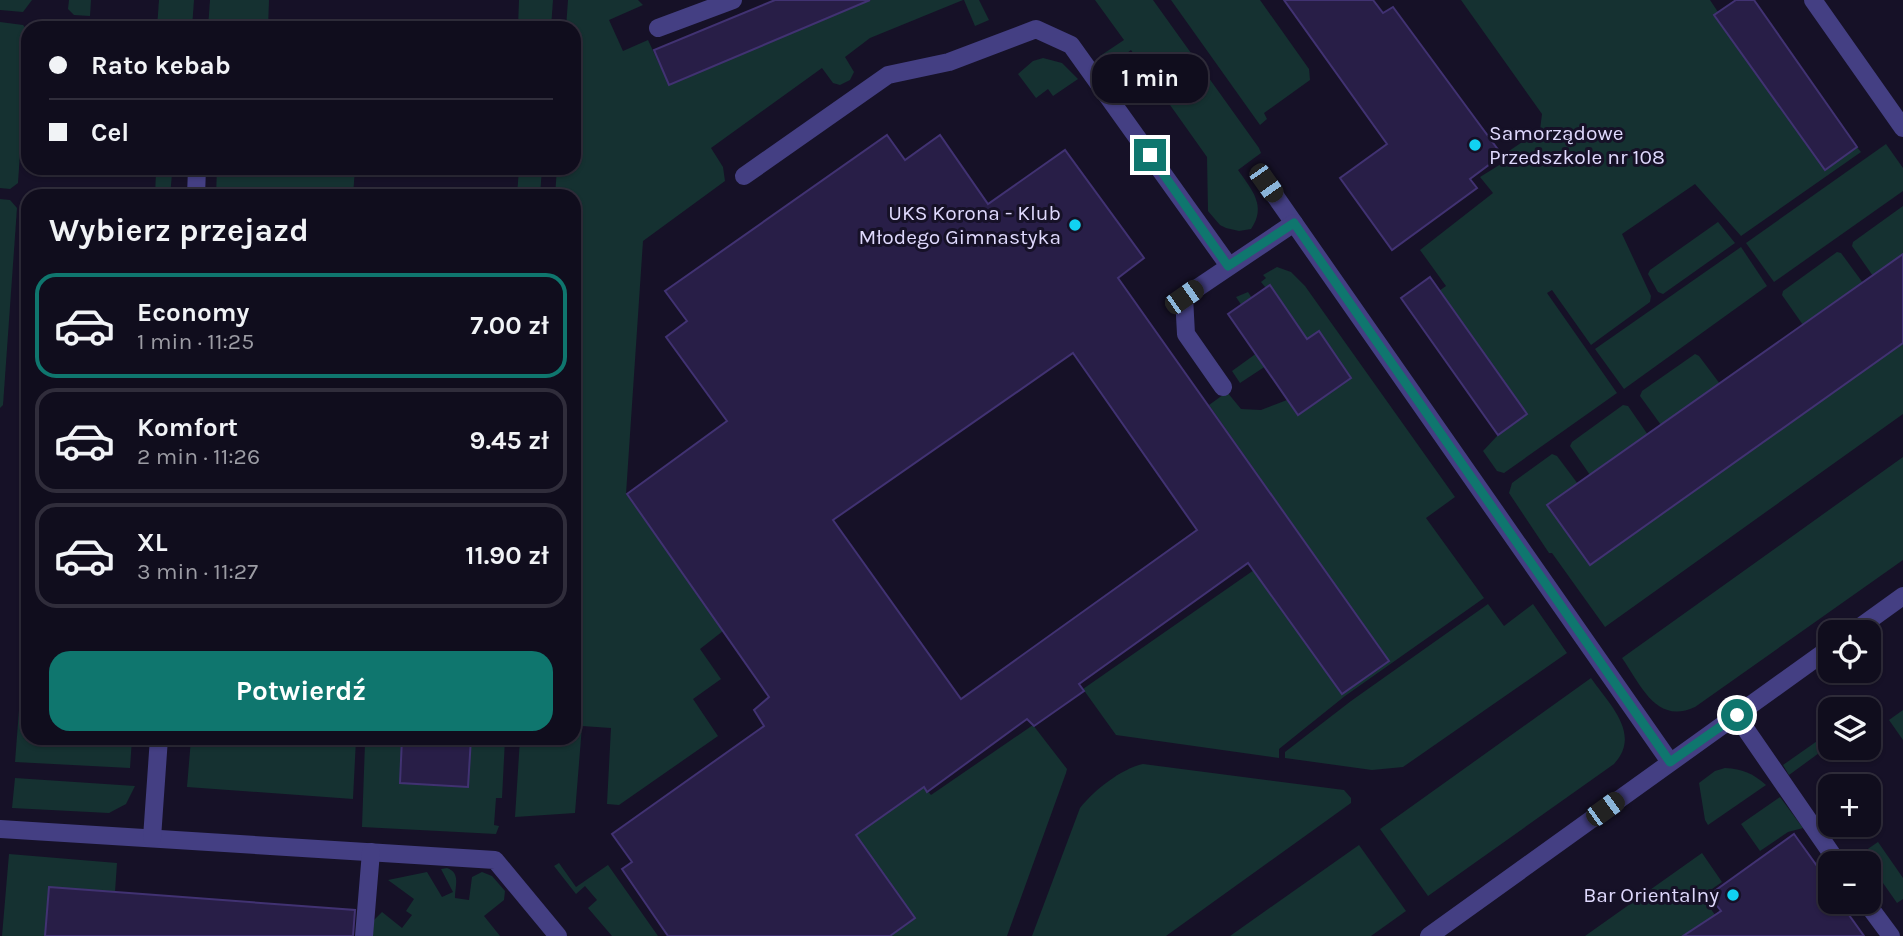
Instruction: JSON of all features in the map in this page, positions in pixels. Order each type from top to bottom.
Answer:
[{"type":"street","points":[[658,28],[733,0]]},
{"type":"street","points":[[1813,0],[1903,128]]},
{"type":"street","points":[[744,176],[888,75],[949,62],[1036,29],[1071,45],[1228,266]]},
{"type":"street","points":[[1266,183],[1670,762]]},
{"type":"street","points":[[1223,387],[1186,334],[1184,297],[1294,223]]},
{"type":"street","points":[[1870,620],[1903,596]]},
{"type":"street","points":[[1429,936],[1818,657]]},
{"type":"street","points":[[1737,715],[1830,851]]},
{"type":"street","points":[[152,838],[159,745]]},
{"type":"street","points":[[0,829],[495,860],[558,936]]},
{"type":"street","points":[[364,936],[371,852]]},
{"type":"street","points":[[1875,914],[1891,936]]},
{"type":"green space","points":[[0,0],[32,0],[23,12],[0,10]]},
{"type":"green space","points":[[69,0],[91,0],[90,16],[74,15],[68,9]]},
{"type":"green space","points":[[159,0],[194,0],[192,21],[158,21]]},
{"type":"green space","points":[[210,0],[269,0],[268,21],[208,21]]},
{"type":"green space","points":[[519,0],[553,0],[552,21],[518,21]]},
{"type":"green space","points":[[568,0],[638,0],[643,5],[609,20],[623,51],[648,40],[669,85],[871,0],[963,0],[870,38],[845,57],[854,72],[850,80],[840,85],[833,83],[822,68],[711,148],[723,167],[725,181],[643,241],[626,494],[723,631],[700,649],[721,679],[693,699],[718,736],[619,805],[607,804],[611,728],[582,726],[581,738],[581,189],[556,189],[556,175],[581,175],[581,21],[566,21]]},
{"type":"green space","points":[[964,0],[979,0],[989,20],[975,26]]},
{"type":"green space","points":[[1095,0],[1153,0],[1259,148],[1261,153],[1238,170],[1258,205],[1256,221],[1251,229],[1239,231],[1226,228],[1208,211],[1207,157],[1131,50],[1108,67],[1100,56],[1124,40]]},
{"type":"green space","points":[[1171,0],[1260,0],[1309,69],[1310,80],[1264,113],[1267,119],[1260,125]]},
{"type":"green space","points":[[1461,0],[1710,0],[1727,33],[1825,170],[1857,147],[1861,152],[1741,236],[1695,184],[1622,234],[1651,296],[1650,302],[1591,345],[1552,290],[1547,293],[1617,393],[1504,473],[1497,471],[1483,451],[1498,435],[1527,414],[1461,321],[1432,341],[1410,311],[1446,286],[1420,250],[1493,193],[1480,177],[1509,159],[1506,153],[1540,130],[1542,114]]},
{"type":"green space","points":[[0,22],[21,25],[21,137],[18,183],[10,189],[0,188]]},
{"type":"green space","points":[[1043,58],[1062,63],[1078,79],[1053,96],[1048,89],[1036,98],[1018,74],[1033,61]]},
{"type":"green space","points":[[1886,144],[1903,168],[1903,191],[1774,282],[1746,243]]},
{"type":"green space","points":[[156,175],[172,175],[171,189],[155,189]]},
{"type":"green space","points":[[217,175],[354,175],[354,189],[216,189]]},
{"type":"green space","points":[[518,175],[542,175],[540,189],[518,189]]},
{"type":"green space","points":[[0,199],[10,200],[17,208],[3,405],[0,408]]},
{"type":"green space","points":[[1903,206],[1903,254],[1873,276],[1852,246],[1853,242]]},
{"type":"green space","points":[[1718,222],[1735,243],[1663,294],[1658,292],[1648,274],[1650,270]]},
{"type":"green space","points":[[1741,247],[1767,286],[1624,389],[1595,349]]},
{"type":"green space","points":[[1837,252],[1841,253],[1863,283],[1803,325],[1782,295],[1783,291]]},
{"type":"green space","points":[[1277,267],[1291,272],[1305,286],[1455,497],[1426,518],[1484,598],[1345,696],[1279,749],[1279,758],[1116,735],[1083,689],[1254,570],[1389,661],[1209,405],[1227,392],[1241,409],[1261,410],[1287,400],[1298,415],[1351,378],[1319,331],[1240,383],[1232,371],[1268,345],[1236,297],[1248,292],[1264,317],[1283,304],[1271,286],[1266,288],[1261,282],[1266,278],[1263,275]]},
{"type":"green space","points":[[1903,343],[1903,414],[1605,627],[1552,553],[1549,553],[1509,493],[1512,483],[1552,454],[1557,456],[1578,484]]},
{"type":"green space","points":[[1695,354],[1720,384],[1661,425],[1640,396],[1642,391]]},
{"type":"green space","points":[[1623,405],[1628,406],[1648,435],[1590,475],[1570,446]]},
{"type":"green space","points":[[1903,457],[1903,560],[1695,707],[1670,711],[1660,707],[1643,690],[1622,658]]},
{"type":"green space","points":[[1488,604],[1504,626],[1533,604],[1567,653],[1403,767],[1372,770],[1285,758],[1285,752],[1351,701]]},
{"type":"green space","points":[[1591,678],[1614,709],[1624,730],[1622,753],[1614,764],[1428,896],[1380,829]]},
{"type":"green space","points":[[19,710],[21,745],[132,745],[130,768],[15,762]]},
{"type":"green space","points":[[1903,710],[1903,740],[1889,720]]},
{"type":"green space","points":[[1033,725],[1067,769],[1007,936],[890,936],[915,918],[856,835],[924,787],[931,795]]},
{"type":"green space","points":[[1818,740],[1818,754],[1789,775],[1783,765]]},
{"type":"green space","points":[[190,745],[356,745],[353,799],[187,787]]},
{"type":"green space","points":[[365,745],[402,746],[400,783],[467,787],[470,745],[505,745],[502,798],[496,798],[494,825],[499,826],[496,834],[362,827]]},
{"type":"green space","points":[[520,745],[580,745],[575,813],[515,817]]},
{"type":"green space","points":[[1143,764],[1344,790],[1351,798],[1351,803],[1166,936],[1032,936],[1080,808],[1108,781]]},
{"type":"green space","points":[[1725,768],[1747,772],[1766,785],[1708,825],[1699,783],[1715,771]]},
{"type":"green space","points":[[15,778],[135,786],[126,804],[109,813],[12,808]]},
{"type":"green space","points":[[1780,797],[1803,828],[1788,832],[1760,851],[1741,824]]},
{"type":"green space","points":[[1878,842],[1903,878],[1903,899],[1897,903],[1881,880],[1881,851],[1865,851]]},
{"type":"green space","points":[[1359,845],[1406,911],[1371,936],[1230,936]]},
{"type":"green space","points":[[1702,853],[1722,882],[1702,896],[1715,915],[1710,919],[1722,936],[1585,936]]},
{"type":"green space","points":[[9,854],[117,863],[115,892],[49,887],[45,936],[2,936]]},
{"type":"green space","points":[[559,863],[576,887],[608,865],[658,936],[612,936],[588,908],[597,900],[585,886],[576,894],[554,866]]},
{"type":"green space","points":[[447,868],[456,877],[455,898],[469,900],[472,877],[482,872],[492,876],[505,891],[504,900],[484,916],[500,936],[372,936],[373,921],[382,912],[402,928],[412,915],[406,911],[414,899],[388,880],[427,872],[442,897],[453,892],[441,869]]},
{"type":"building","points":[[775,0],[870,0],[669,85],[654,50]]},
{"type":"building","points":[[1284,0],[1373,0],[1383,13],[1393,7],[1502,155],[1470,179],[1477,188],[1392,250],[1340,178],[1387,144]]},
{"type":"building","points":[[1736,0],[1754,0],[1857,147],[1825,170],[1714,15]]},
{"type":"building","points":[[887,135],[905,160],[940,135],[988,204],[1065,150],[1144,258],[1118,278],[1389,661],[1342,694],[1248,563],[1079,684],[1084,691],[1034,726],[1027,719],[927,792],[924,787],[856,835],[915,918],[890,936],[668,936],[622,869],[632,862],[612,834],[764,726],[754,710],[769,697],[627,494],[727,421],[666,337],[687,321],[665,291]],"holes":[[[1073,353],[1197,530],[961,699],[833,520]]]},
{"type":"building","points":[[1903,254],[1903,343],[1590,565],[1547,505]]},
{"type":"building","points":[[1430,277],[1527,414],[1498,435],[1401,298]]},
{"type":"building","points":[[1270,285],[1307,339],[1319,331],[1351,378],[1298,415],[1228,314]]},
{"type":"building","points":[[402,745],[471,745],[468,787],[400,783]]},
{"type":"building","points":[[1794,834],[1818,867],[1818,914],[1848,914],[1864,936],[1683,936],[1721,911],[1709,895]]},
{"type":"building","points":[[49,887],[355,910],[353,936],[45,936]]},
{"type":"place","name":"Samorządowe Przedszkole nr 108","points":[[1475,145]]},
{"type":"place","name":"UKS Korona - Klub Młodego Gimnastyka","points":[[1075,225]]},
{"type":"place","name":"Bar Orientalny","points":[[1733,895]]},
{"type":"route","points":[[1150,155],[1228,266],[1294,223],[1670,762],[1737,715]]}]
